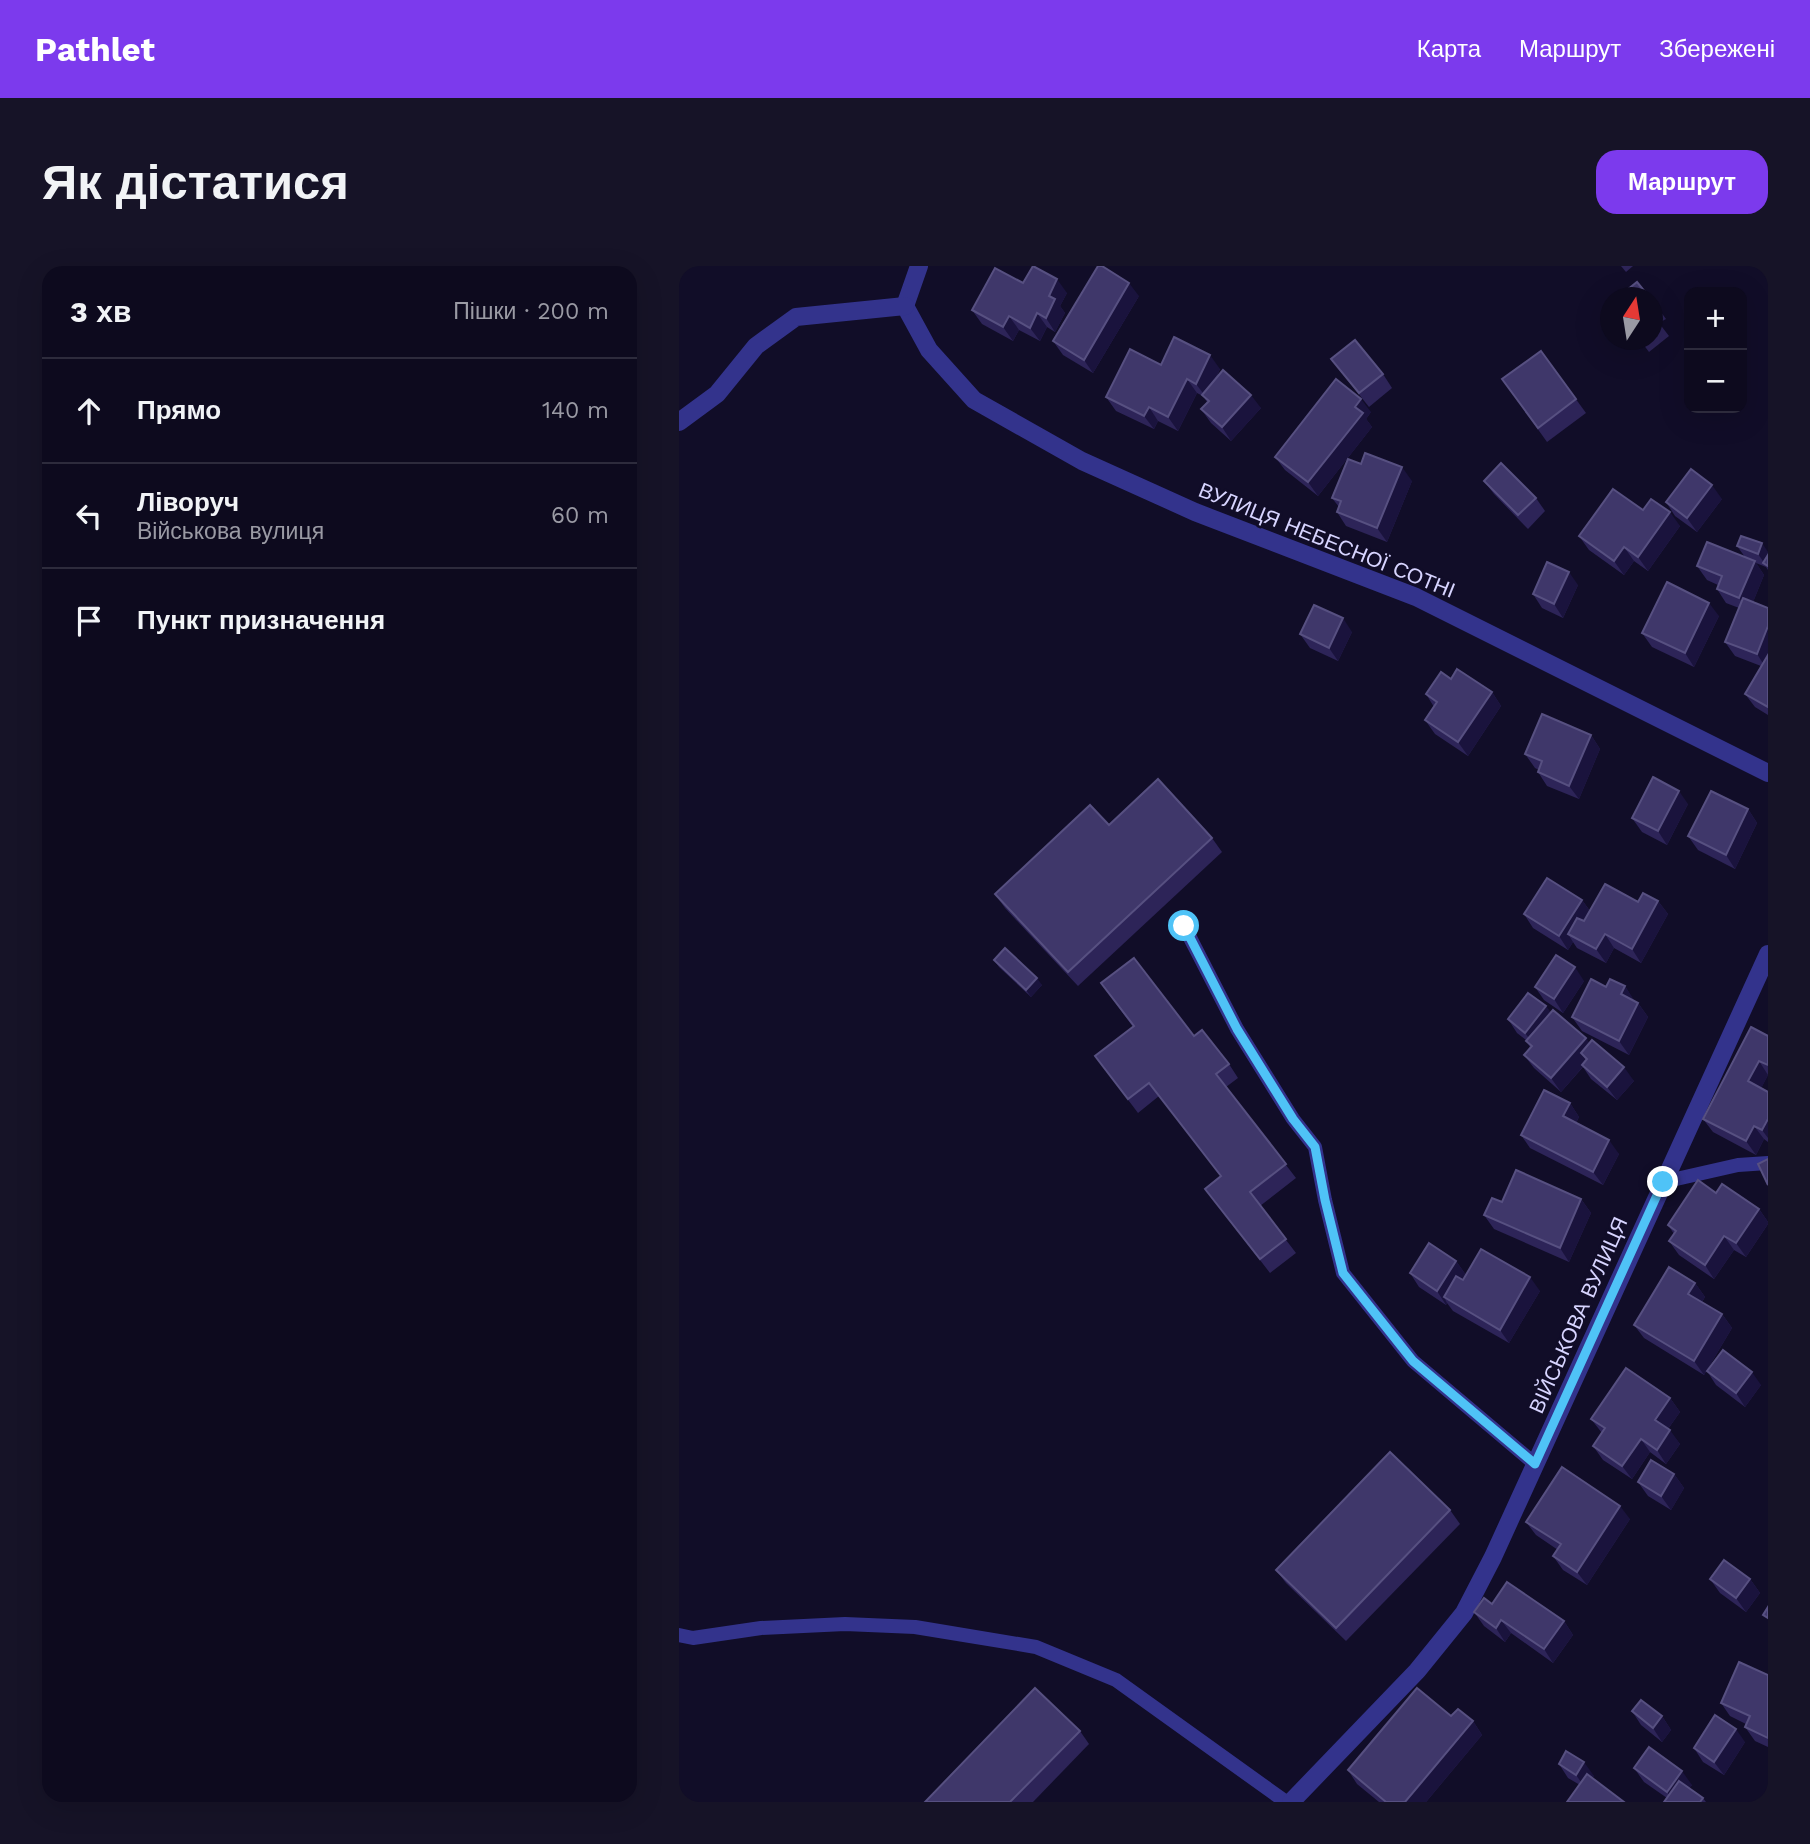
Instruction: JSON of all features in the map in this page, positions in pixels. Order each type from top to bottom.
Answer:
[{"type":"street","points":[[679,422],[716,394],[756,346],[796,317],[905,306],[919,266]]},
{"type":"street","name":"ВУЛИЦЯ НЕБЕСНОЇ СОТНІ","points":[[905,306],[929,349],[974,400],[1082,461],[1195,512],[1416,597],[1768,773]]},
{"type":"street","name":"ВІЙСЬКОВА ВУЛИЦЯ","points":[[1289,1802],[1417,1671],[1464,1613],[1493,1557],[1768,954]]},
{"type":"lane","points":[[1184,926],[1237,1029],[1293,1119],[1315,1147],[1343,1273],[1413,1361],[1535,1464]]},
{"type":"lane","points":[[1663,1182],[1738,1165],[1768,1163]]},
{"type":"lane","points":[[679,1635],[693,1638],[761,1628],[857,1624],[915,1627],[1036,1647],[1116,1680],[1289,1802]]},
{"type":"building","points":[[1033,266],[1057,279],[1049,296],[1055,299],[1046,318],[1037,313],[1030,328],[1009,316],[1003,327],[972,310],[995,268],[1023,283]]},
{"type":"building","points":[[1098,266],[1129,283],[1084,360],[1053,341]]},
{"type":"building","points":[[1174,337],[1210,355],[1196,384],[1187,379],[1168,417],[1149,407],[1144,416],[1106,397],[1130,349],[1161,365]]},
{"type":"building","points":[[1355,340],[1383,374],[1359,393],[1331,359]]},
{"type":"building","points":[[1541,351],[1576,399],[1538,428],[1502,379]]},
{"type":"building","points":[[1223,370],[1251,395],[1222,427],[1201,409],[1209,401],[1202,395]]},
{"type":"building","points":[[1336,379],[1361,399],[1355,407],[1363,413],[1308,482],[1275,457]]},
{"type":"building","points":[[1365,453],[1402,467],[1377,528],[1337,512],[1341,501],[1332,498],[1348,459],[1361,464]]},
{"type":"building","points":[[1501,463],[1536,498],[1518,515],[1484,481]]},
{"type":"building","points":[[1691,469],[1712,485],[1687,518],[1666,502]]},
{"type":"building","points":[[1613,489],[1643,510],[1651,499],[1670,512],[1638,557],[1624,547],[1614,561],[1579,536]]},
{"type":"building","points":[[1741,536],[1762,543],[1758,554],[1737,546]]},
{"type":"building","points":[[1707,542],[1755,561],[1739,598],[1717,589],[1722,576],[1697,566]]},
{"type":"building","points":[[1547,562],[1569,572],[1554,604],[1533,594]]},
{"type":"building","points":[[1667,582],[1709,603],[1685,653],[1642,633]]},
{"type":"building","points":[[1743,598],[1768,608],[1768,626],[1757,654],[1725,642]]},
{"type":"building","points":[[1314,605],[1343,618],[1329,648],[1300,634]]},
{"type":"building","points":[[1768,655],[1768,707],[1745,694]]},
{"type":"building","points":[[1457,669],[1492,692],[1458,742],[1425,720],[1437,702],[1426,694],[1441,672],[1451,679]]},
{"type":"building","points":[[1542,714],[1591,735],[1569,786],[1538,772],[1542,761],[1525,754]]},
{"type":"building","points":[[1653,777],[1679,791],[1658,831],[1632,818]]},
{"type":"building","points":[[1158,779],[1212,838],[1068,972],[995,894],[1090,805],[1109,825]]},
{"type":"building","points":[[1711,791],[1748,809],[1726,855],[1688,836]]},
{"type":"building","points":[[1547,878],[1582,900],[1559,936],[1524,914]]},
{"type":"building","points":[[1605,884],[1638,902],[1643,893],[1658,901],[1632,949],[1605,934],[1596,949],[1568,934],[1577,918],[1584,921]]},
{"type":"building","points":[[1005,948],[1037,978],[1026,990],[994,960]]},
{"type":"building","points":[[1556,955],[1575,967],[1554,999],[1535,987]]},
{"type":"building","points":[[1134,958],[1194,1036],[1202,1030],[1229,1064],[1216,1074],[1286,1164],[1250,1192],[1286,1239],[1260,1259],[1205,1189],[1221,1176],[1149,1083],[1128,1099],[1095,1056],[1134,1026],[1101,983]]},
{"type":"building","points":[[1591,979],[1606,987],[1610,979],[1625,986],[1621,994],[1638,1003],[1619,1041],[1572,1017]]},
{"type":"building","points":[[1528,993],[1546,1006],[1525,1033],[1508,1019]]},
{"type":"building","points":[[1553,1010],[1586,1038],[1551,1078],[1524,1055],[1532,1046],[1526,1041]]},
{"type":"building","points":[[1751,1027],[1768,1036],[1768,1065],[1759,1061],[1748,1081],[1768,1092],[1768,1119],[1762,1130],[1754,1126],[1746,1141],[1703,1119]]},
{"type":"building","points":[[1592,1040],[1624,1067],[1607,1087],[1582,1065],[1587,1059],[1581,1053]]},
{"type":"building","points":[[1544,1090],[1570,1103],[1563,1116],[1609,1140],[1593,1172],[1521,1135]]},
{"type":"building","points":[[1768,1159],[1768,1185],[1758,1164]]},
{"type":"building","points":[[1516,1170],[1581,1199],[1560,1248],[1484,1215],[1492,1198],[1502,1202]]},
{"type":"building","points":[[1698,1180],[1716,1193],[1722,1184],[1759,1209],[1736,1243],[1724,1236],[1705,1265],[1669,1241],[1676,1231],[1668,1225]]},
{"type":"building","points":[[1429,1243],[1456,1261],[1437,1291],[1410,1273]]},
{"type":"building","points":[[1481,1249],[1530,1277],[1500,1330],[1444,1297],[1456,1276],[1463,1280]]},
{"type":"building","points":[[1669,1267],[1695,1283],[1688,1294],[1722,1314],[1694,1361],[1634,1325]]},
{"type":"building","points":[[1723,1350],[1752,1372],[1736,1393],[1707,1371]]},
{"type":"building","points":[[1626,1368],[1670,1398],[1655,1420],[1670,1430],[1657,1450],[1641,1439],[1622,1466],[1593,1446],[1605,1428],[1591,1419]]},
{"type":"building","points":[[1390,1452],[1450,1510],[1336,1628],[1276,1570]]},
{"type":"building","points":[[1651,1460],[1674,1474],[1661,1496],[1638,1482]]},
{"type":"building","points":[[1562,1467],[1620,1506],[1577,1572],[1553,1556],[1561,1544],[1526,1522]]},
{"type":"building","points":[[1724,1560],[1750,1579],[1736,1598],[1710,1579]]},
{"type":"building","points":[[1507,1582],[1564,1621],[1544,1649],[1501,1620],[1496,1628],[1474,1612],[1484,1598],[1492,1604]]},
{"type":"building","points":[[1739,1662],[1768,1675],[1768,1738],[1745,1727],[1750,1716],[1721,1703]]},
{"type":"building","points":[[1035,1688],[1080,1731],[1010,1802],[925,1802]]},
{"type":"building","points":[[1417,1688],[1451,1716],[1458,1709],[1473,1721],[1405,1802],[1386,1802],[1348,1770]]},
{"type":"building","points":[[1641,1700],[1662,1716],[1653,1728],[1632,1711]]},
{"type":"building","points":[[1715,1715],[1736,1729],[1714,1762],[1694,1748]]},
{"type":"building","points":[[1649,1747],[1682,1771],[1667,1792],[1634,1768]]},
{"type":"building","points":[[1566,1751],[1584,1762],[1576,1775],[1559,1764]]},
{"type":"building","points":[[1587,1774],[1624,1802],[1567,1802]]},
{"type":"building","points":[[1679,1781],[1703,1798],[1700,1802],[1664,1802]]},
{"type":"route","points":[[1184,926],[1237,1029],[1293,1119],[1315,1147],[1343,1273],[1413,1361],[1535,1464],[1663,1182]]}]
